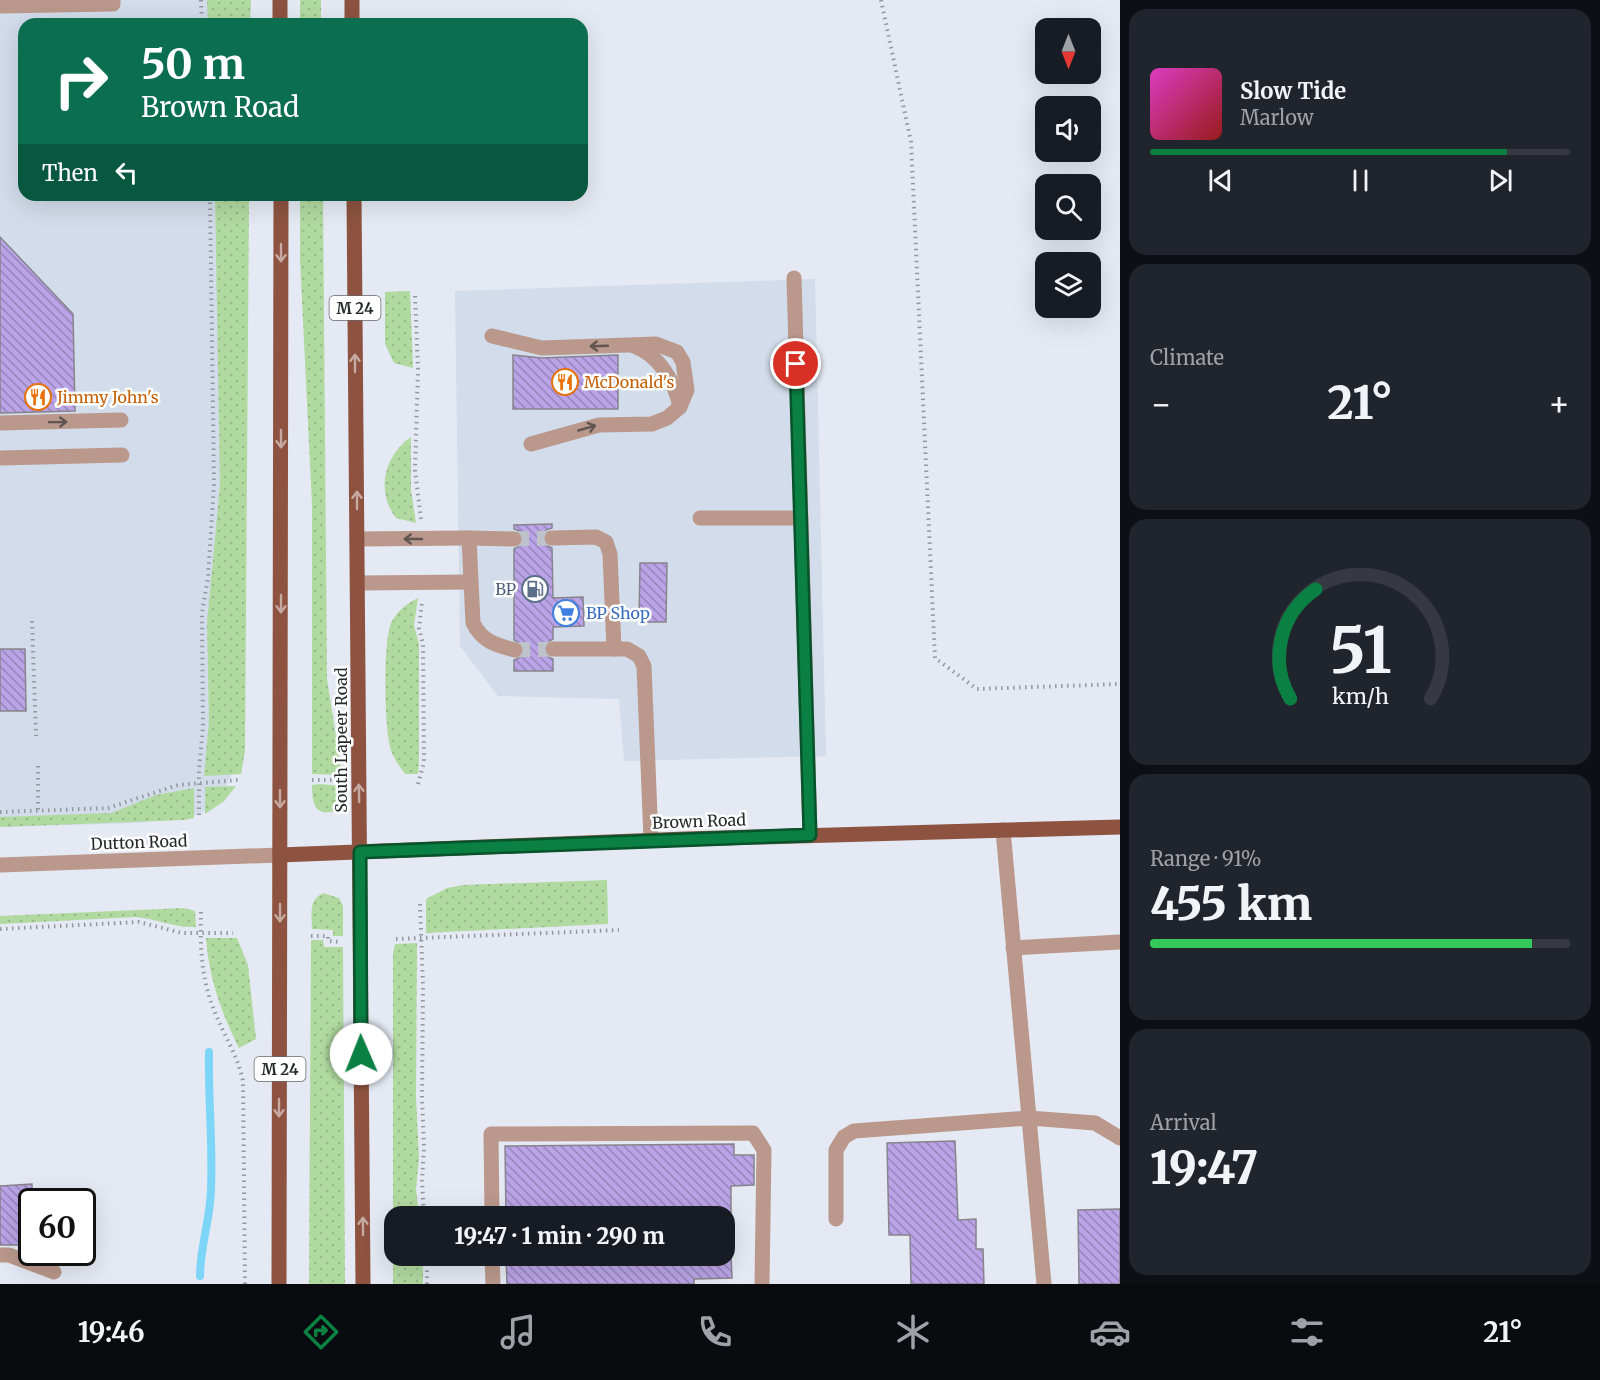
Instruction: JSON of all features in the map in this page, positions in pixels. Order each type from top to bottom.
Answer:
[{"type":"main road","points":[[280,0],[280,18]]},
{"type":"main road","points":[[352,0],[352,18]]},
{"type":"main road","name":"M 24","points":[[279,1284],[281,201]]},
{"type":"main road","name":"South Lapeer Road","points":[[354,201],[363,1284]]},
{"type":"main road","name":"Brown Road","points":[[280,855],[651,840],[1120,827]]},
{"type":"street","points":[[0,6],[113,4],[113,0]]},
{"type":"street","points":[[794,279],[810,835]]},
{"type":"street","points":[[492,336],[542,348],[656,344],[677,352],[683,362],[687,390],[680,407],[667,418],[652,424],[599,425],[531,444]]},
{"type":"street","points":[[631,344],[642,349],[659,364],[672,382],[680,407]]},
{"type":"street","points":[[0,423],[121,420]]},
{"type":"street","points":[[0,458],[122,455]]},
{"type":"street","points":[[700,519],[801,518]]},
{"type":"street","points":[[552,538],[596,537],[606,542],[610,554],[614,650]]},
{"type":"street","points":[[469,538],[473,623],[479,635],[495,645],[514,650]]},
{"type":"street","points":[[357,539],[514,539]]},
{"type":"street","points":[[358,583],[470,582]]},
{"type":"street","points":[[553,650],[627,650],[639,656],[644,666],[651,840]]},
{"type":"street","points":[[1003,830],[1044,1284]]},
{"type":"street","name":"Dutton Road","points":[[0,864],[280,855]]},
{"type":"street","points":[[1013,948],[1120,942]]},
{"type":"street","points":[[836,1219],[836,1150],[844,1137],[854,1131],[1029,1118],[1095,1123],[1120,1138]]},
{"type":"street","points":[[492,1206],[491,1134],[753,1133],[764,1150],[762,1284]]},
{"type":"street","points":[[0,1255],[9,1255],[54,1272]]},
{"type":"street","points":[[492,1266],[493,1284]]},
{"type":"path","points":[[201,0],[202,18]]},
{"type":"path","points":[[881,0],[911,142],[936,658],[977,689],[1120,684]]},
{"type":"path","points":[[200,815],[203,728],[202,612],[208,578],[214,484],[210,201]]},
{"type":"path","points":[[415,296],[418,369],[415,470],[422,523]]},
{"type":"path","points":[[418,784],[424,762],[423,644],[419,628],[422,597]]},
{"type":"path","points":[[32,621],[36,736]]},
{"type":"path","points":[[38,766],[38,810]]},
{"type":"path","points":[[0,812],[117,807],[161,789],[200,782],[238,780]]},
{"type":"path","points":[[312,780],[342,780]]},
{"type":"path","points":[[420,904],[424,1206]]},
{"type":"path","points":[[201,912],[203,972],[210,999],[235,1055],[243,1081],[245,1284]]},
{"type":"path","points":[[0,929],[139,922],[182,933],[233,933]]},
{"type":"path","points":[[396,939],[619,930]]},
{"type":"path","points":[[311,936],[328,936],[328,941],[342,942]]},
{"type":"path","points":[[427,1266],[427,1284]]},
{"type":"shaded area","points":[[0,0],[244,0],[244,18],[18,18],[18,201],[243,201],[237,752],[231,775],[221,798],[207,810],[193,816],[136,823],[0,827]]},
{"type":"shaded area","points":[[815,279],[826,756],[624,761],[619,699],[498,696],[460,646],[455,291]]},
{"type":"green space","points":[[207,0],[251,0],[250,18],[208,18]]},
{"type":"green space","points":[[300,0],[321,0],[321,18],[300,18]]},
{"type":"green space","points":[[215,201],[249,201],[245,751],[241,774],[204,776],[209,720],[207,623],[220,484]]},
{"type":"green space","points":[[300,201],[323,201],[327,679],[342,775],[312,774],[312,505],[300,260]]},
{"type":"green space","points":[[410,291],[413,368],[394,363],[385,344],[385,292]]},
{"type":"green space","points":[[411,437],[411,490],[416,523],[396,518],[386,496],[385,485],[389,463],[395,453]]},
{"type":"green space","points":[[418,598],[414,625],[419,644],[419,763],[418,774],[405,774],[391,750],[387,724],[385,686],[388,633],[393,619],[402,608]]},
{"type":"green space","points":[[312,785],[342,786],[342,799],[335,811],[323,812],[316,807]]},
{"type":"green space","points":[[236,786],[224,801],[205,814],[205,787]]},
{"type":"green space","points":[[194,788],[194,818],[0,827],[0,817],[111,813],[156,795]]},
{"type":"green space","points":[[607,880],[608,924],[426,933],[426,899],[447,888],[463,885]]},
{"type":"green space","points":[[323,893],[339,898],[343,906],[343,936],[333,936],[333,930],[312,929],[313,904]]},
{"type":"green space","points":[[184,908],[195,911],[196,927],[136,917],[0,924],[0,916]]},
{"type":"green space","points":[[206,938],[237,938],[248,965],[256,1039],[239,1048],[217,995]]},
{"type":"green space","points":[[311,940],[323,940],[324,947],[343,947],[345,1284],[309,1284]]},
{"type":"green space","points":[[417,943],[416,1097],[419,1158],[416,1189],[418,1206],[393,1206],[393,954],[395,944]]},
{"type":"green space","points":[[393,1266],[423,1266],[423,1284],[393,1284]]},
{"type":"building","points":[[0,237],[73,314],[75,411],[0,413]]},
{"type":"building","name":"McDonald's","points":[[513,355],[542,358],[618,355],[618,409],[513,409]]},
{"type":"building","points":[[552,524],[552,528],[546,530],[542,538],[544,544],[552,548],[553,598],[583,597],[584,626],[553,627],[553,639],[545,644],[543,650],[548,657],[553,659],[553,671],[514,671],[514,660],[525,652],[522,644],[514,640],[514,549],[522,545],[524,539],[520,531],[514,529],[514,525]]},
{"type":"building","points":[[640,563],[667,563],[666,622],[639,622]]},
{"type":"building","points":[[0,649],[25,649],[26,711],[0,711]]},
{"type":"building","points":[[955,1141],[958,1220],[976,1219],[976,1249],[983,1249],[984,1284],[911,1284],[910,1235],[889,1235],[887,1143]]},
{"type":"building","points":[[734,1144],[734,1155],[754,1155],[754,1185],[731,1186],[731,1206],[506,1206],[505,1146]]},
{"type":"building","points":[[32,1184],[32,1188],[18,1188],[18,1245],[0,1245],[0,1186]]},
{"type":"building","points":[[1120,1209],[1120,1284],[1079,1284],[1078,1210]]},
{"type":"building","points":[[506,1266],[731,1266],[732,1278],[694,1279],[694,1284],[507,1284]]},
{"type":"waterway","points":[[200,1276],[211,1190],[209,1052]]},
{"type":"tunnel","points":[[514,539],[552,538]]},
{"type":"tunnel","points":[[515,650],[553,649]]},
{"type":"place","name":"McDonald's","points":[[565,382]]},
{"type":"place","name":"Jimmy John's","points":[[38,397]]},
{"type":"place","name":"BP","points":[[535,589]]},
{"type":"place","name":"BP Shop","points":[[566,613]]},
{"type":"route","points":[[361,1054],[360,852],[810,835],[796,364]]}]
